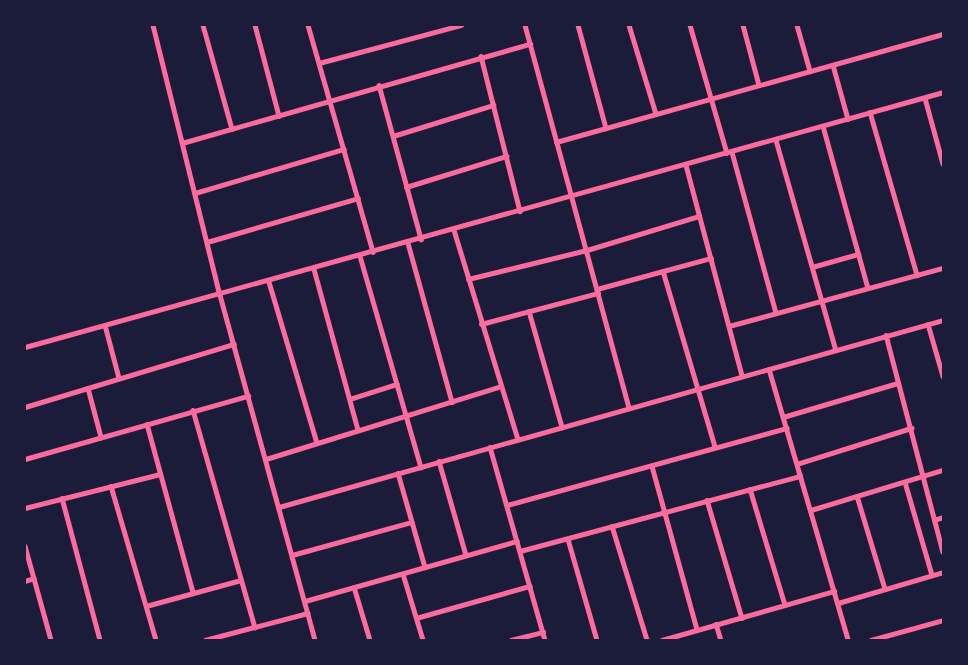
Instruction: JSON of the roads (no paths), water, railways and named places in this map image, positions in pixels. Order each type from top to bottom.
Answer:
[{"type":"street","points":[[153,25],[220,295],[315,640]]},
{"type":"street","points":[[203,25],[232,129]]},
{"type":"street","points":[[254,25],[279,116]]},
{"type":"street","points":[[308,25],[374,252]]},
{"type":"street","points":[[319,63],[461,25]]},
{"type":"street","points":[[525,25],[629,408]]},
{"type":"street","points":[[578,25],[606,128]]},
{"type":"street","points":[[629,25],[656,114]]},
{"type":"street","points":[[690,25],[711,99],[730,152],[776,313]]},
{"type":"street","points":[[743,25],[759,85]]},
{"type":"street","points":[[797,25],[810,71]]},
{"type":"street","points":[[556,142],[943,34]]},
{"type":"street","points":[[182,143],[330,102],[379,85],[530,44]]},
{"type":"street","points":[[481,56],[520,211]]},
{"type":"street","points":[[833,65],[848,118]]},
{"type":"street","points":[[379,85],[421,239]]},
{"type":"street","points":[[25,347],[269,282],[943,92]]},
{"type":"street","points":[[925,98],[943,164]]},
{"type":"street","points":[[393,136],[493,105]]},
{"type":"street","points":[[870,112],[917,275]]},
{"type":"street","points":[[823,126],[868,288]]},
{"type":"street","points":[[776,140],[823,299],[836,350]]},
{"type":"street","points":[[195,193],[344,149]]},
{"type":"street","points":[[406,187],[506,156]]},
{"type":"street","points":[[686,165],[742,376]]},
{"type":"street","points":[[207,242],[358,198]]},
{"type":"street","points":[[468,279],[587,250],[699,216]]},
{"type":"street","points":[[454,230],[499,387],[518,439]]},
{"type":"street","points":[[408,243],[452,402]]},
{"type":"street","points":[[812,267],[858,254]]},
{"type":"street","points":[[360,256],[421,467]]},
{"type":"street","points":[[481,324],[710,258]]},
{"type":"street","points":[[729,326],[943,268]]},
{"type":"street","points":[[314,269],[358,430]]},
{"type":"street","points":[[663,271],[716,446]]},
{"type":"street","points":[[269,282],[317,443]]},
{"type":"street","points":[[529,311],[562,427]]},
{"type":"street","points":[[279,507],[943,320]]},
{"type":"street","points":[[928,324],[943,376]]},
{"type":"street","points":[[105,326],[119,378]]},
{"type":"street","points":[[886,335],[943,552]]},
{"type":"street","points":[[25,407],[234,344]]},
{"type":"street","points":[[769,369],[848,639],[841,640]]},
{"type":"street","points":[[783,417],[898,383]]},
{"type":"street","points":[[350,399],[397,384]]},
{"type":"street","points":[[266,459],[499,387]]},
{"type":"street","points":[[88,388],[101,437]]},
{"type":"street","points":[[25,458],[248,396]]},
{"type":"street","points":[[193,410],[241,580],[256,626]]},
{"type":"street","points":[[147,424],[193,592]]},
{"type":"street","points":[[507,505],[787,428]]},
{"type":"street","points":[[797,464],[911,428]]},
{"type":"street","points":[[490,447],[545,640]]},
{"type":"street","points":[[439,462],[466,555]]},
{"type":"street","points":[[652,466],[662,512],[697,629]]},
{"type":"street","points":[[810,510],[943,470]]},
{"type":"street","points":[[398,473],[425,567]]},
{"type":"street","points":[[25,508],[160,474]]},
{"type":"street","points":[[520,551],[800,476]]},
{"type":"street","points":[[905,482],[932,575]]},
{"type":"street","points":[[111,486],[156,640]]},
{"type":"street","points":[[750,489],[785,605]]},
{"type":"street","points":[[857,496],[885,589]]},
{"type":"street","points":[[62,498],[100,640]]},
{"type":"street","points":[[707,500],[742,618]]},
{"type":"street","points":[[934,520],[943,517]]},
{"type":"street","points":[[292,555],[412,522]]},
{"type":"street","points":[[612,526],[647,640]]},
{"type":"street","points":[[568,539],[597,640]]},
{"type":"street","points":[[305,601],[517,541]]},
{"type":"street","points":[[25,546],[51,640]]},
{"type":"street","points":[[838,603],[943,572]]},
{"type":"street","points":[[403,574],[423,640]]},
{"type":"street","points":[[25,581],[34,578]]},
{"type":"street","points":[[146,606],[241,580]]},
{"type":"street","points":[[416,618],[530,586]]},
{"type":"street","points":[[354,587],[370,640]]},
{"type":"street","points":[[662,640],[834,592]]},
{"type":"street","points":[[205,640],[308,613]]},
{"type":"street","points":[[871,640],[943,620]]},
{"type":"street","points":[[716,624],[721,640]]},
{"type":"street","points":[[512,640],[543,632]]}]
